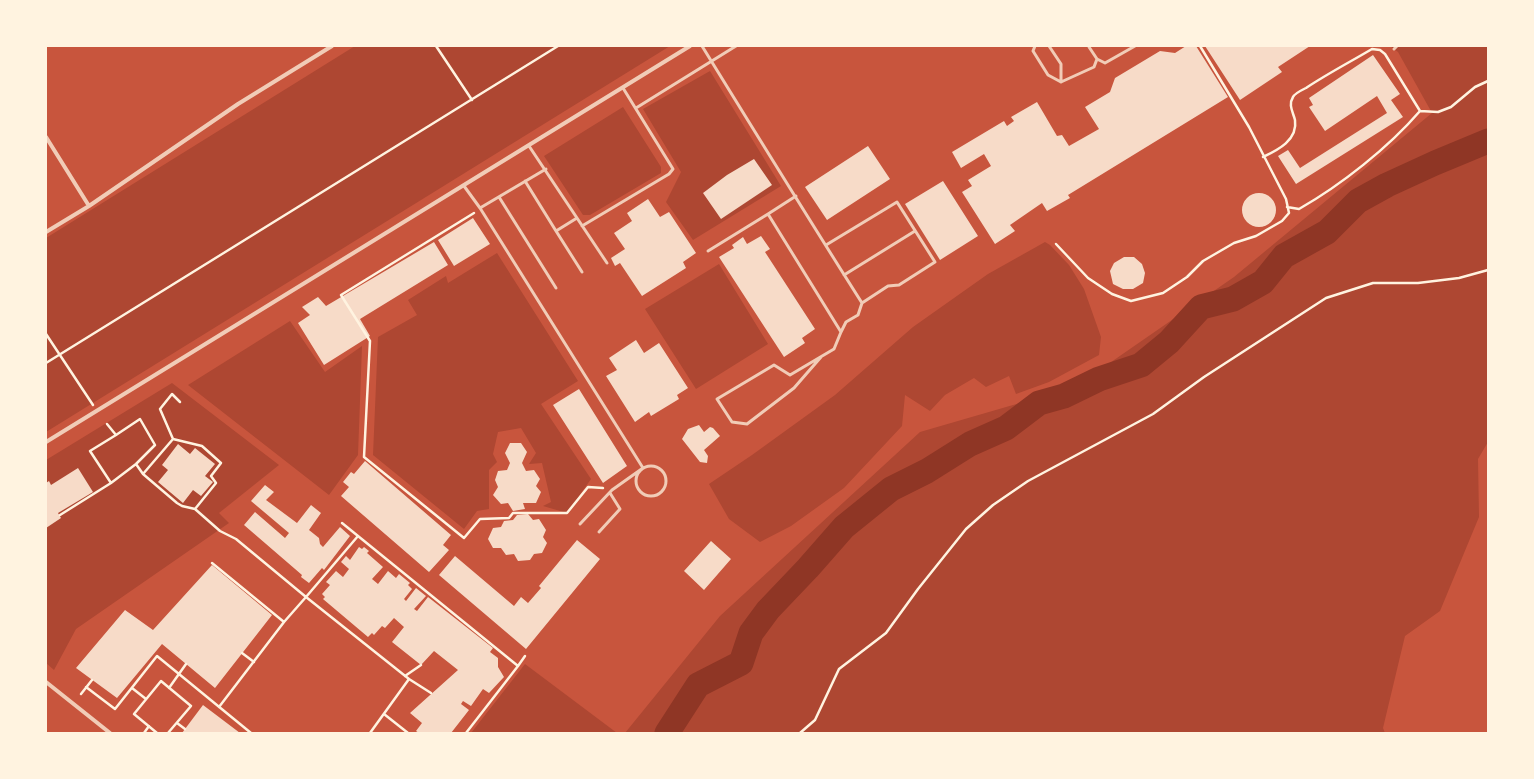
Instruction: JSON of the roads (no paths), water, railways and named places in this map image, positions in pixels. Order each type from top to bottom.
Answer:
[{"type":"street","points":[[46,232],[89,206],[238,104],[332,46]]},
{"type":"street","points":[[46,442],[690,46]]},
{"type":"street","points":[[46,137],[89,206]]},
{"type":"street","points":[[46,682],[110,733]]},
{"type":"lane","points":[[702,46],[862,303]]},
{"type":"lane","points":[[636,108],[736,46]]},
{"type":"lane","points":[[1034,46],[1033,51],[1048,75],[1061,82]]},
{"type":"lane","points":[[1049,46],[1061,64],[1061,82]]},
{"type":"lane","points":[[1090,46],[1097,59],[1105,63],[1135,46]]},
{"type":"lane","points":[[1061,82],[1094,68],[1097,59]]},
{"type":"lane","points":[[582,226],[670,174],[673,169],[623,88]]},
{"type":"lane","points":[[529,146],[546,169],[607,263]]},
{"type":"lane","points":[[480,208],[546,169]]},
{"type":"lane","points":[[525,181],[582,272]]},
{"type":"lane","points":[[464,186],[480,208],[643,468]]},
{"type":"lane","points":[[708,251],[796,196]]},
{"type":"lane","points":[[499,197],[556,288]]},
{"type":"lane","points":[[821,357],[794,388],[747,424],[732,422],[717,400],[774,365],[790,375],[821,357],[834,350],[846,322],[858,314],[862,303],[888,286],[899,285],[934,262],[897,202],[826,245]]},
{"type":"lane","points":[[768,214],[841,332]]},
{"type":"lane","points":[[556,231],[578,218]]},
{"type":"lane","points":[[844,275],[915,231]]},
{"type":"lane","points":[[580,524],[610,492],[643,468],[652,466],[657,467],[664,474],[666,483],[664,488],[657,494],[647,495],[643,493],[637,485],[637,476],[643,468]]},
{"type":"lane","points":[[598,532],[620,509],[610,492]]},
{"type":"waterway","points":[[667,733],[698,685],[741,663],[751,633],[768,610],[844,527],[891,489],[927,471],[970,444],[1006,428],[1039,403],[1064,396],[1099,379],[1141,365],[1169,342],[1201,307],[1233,299],[1263,282],[1284,256],[1327,232],[1358,201],[1387,185],[1488,141]]}]
